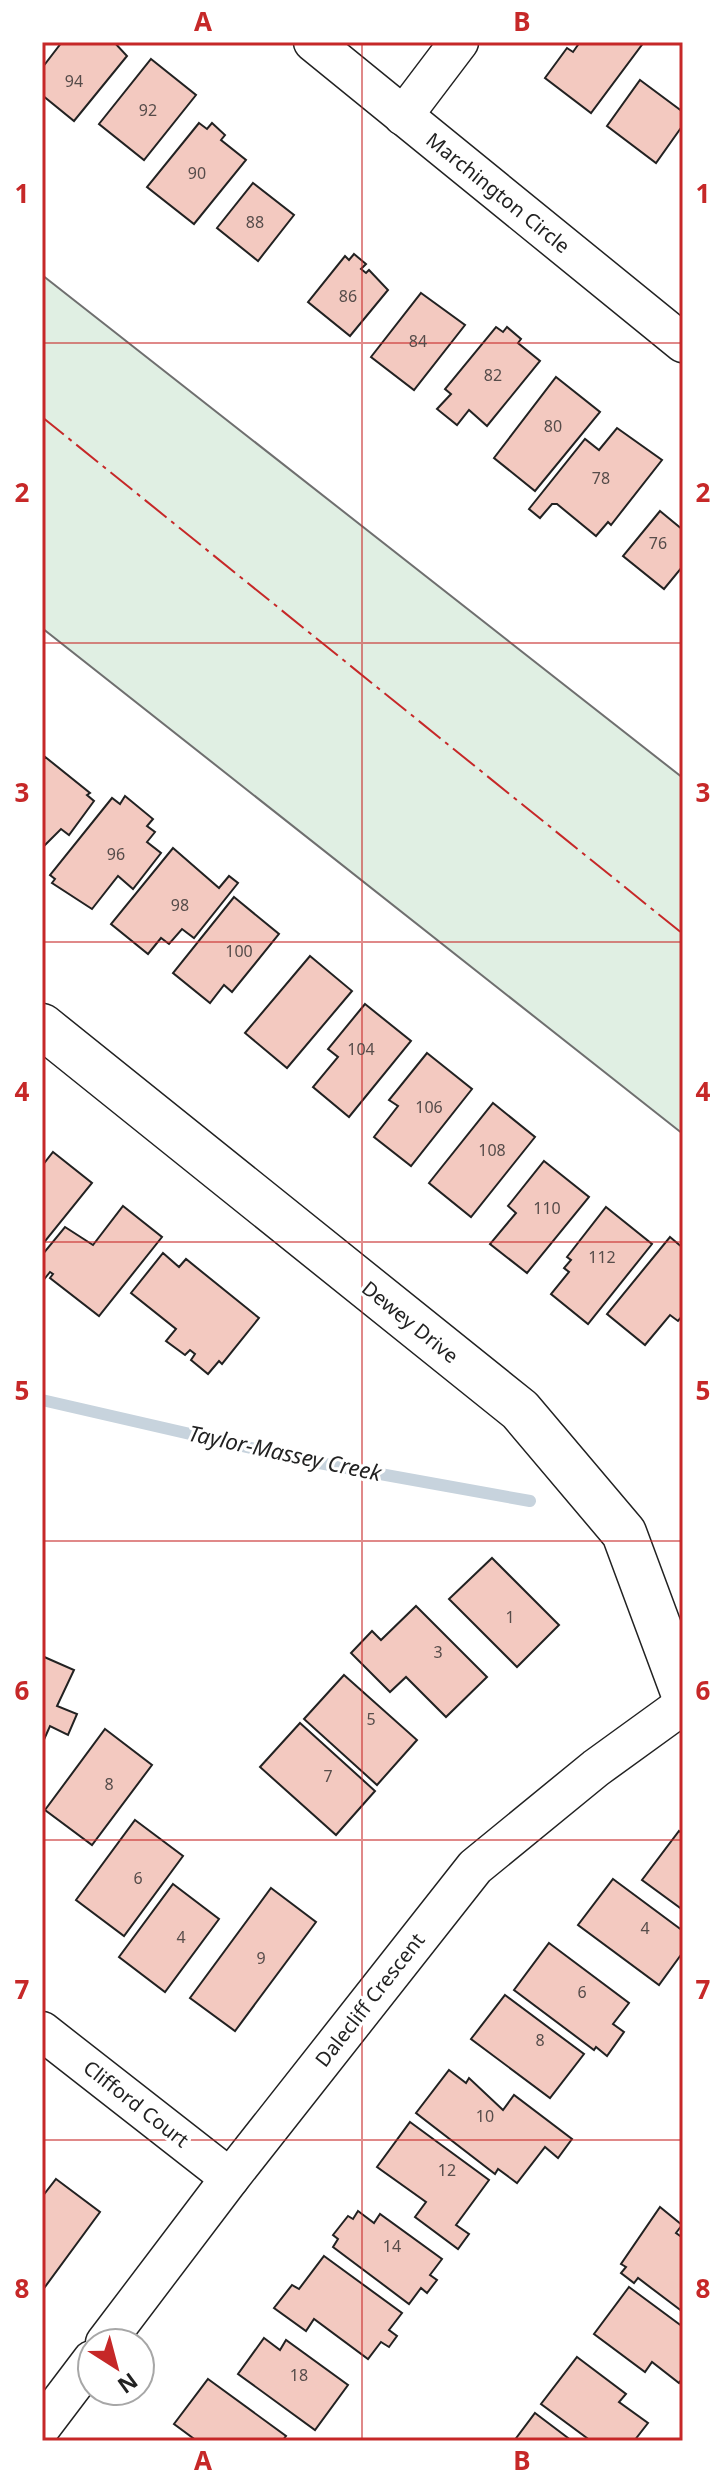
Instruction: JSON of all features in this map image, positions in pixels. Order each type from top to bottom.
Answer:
[{"type":"street","name":"Marchington Circle","points":[[313,42],[683,343]]},
{"type":"street","points":[[403,116],[459,42]]},
{"type":"street","name":"Dewey Drive","points":[[42,1026],[520,1410],[624,1533],[683,1692]]},
{"type":"street","name":"Dalecliff Crescent","points":[[117,2327],[230,2178],[475,1867],[596,1768],[683,1705]]},
{"type":"street","name":"Clifford Court","points":[[42,2031],[230,2178]]},
{"type":"street","points":[[42,2426],[76,2381]]},
{"type":"green space","points":[[42,275],[683,778],[683,1134],[42,628]]},
{"type":"building","points":[[62,42],[114,42],[127,56],[74,121],[42,95],[42,68]]},
{"type":"building","points":[[580,42],[644,42],[591,113],[545,78],[567,48],[573,52]]},
{"type":"building","points":[[151,59],[196,95],[144,160],[99,124]]},
{"type":"building","points":[[640,80],[683,112],[683,125],[656,163],[607,126]]},
{"type":"building","points":[[199,123],[207,129],[212,123],[225,135],[221,140],[246,160],[194,224],[147,187]]},
{"type":"building","points":[[253,183],[294,215],[258,261],[217,228]]},
{"type":"building","points":[[354,254],[366,264],[361,269],[366,273],[369,270],[388,290],[350,336],[308,302],[345,256],[349,260]]},
{"type":"building","points":[[421,293],[465,325],[414,390],[371,357]]},
{"type":"building","points":[[496,327],[503,332],[507,327],[521,339],[518,343],[540,361],[487,426],[469,410],[457,425],[437,409],[451,394],[445,389]]},
{"type":"building","points":[[556,377],[600,412],[535,491],[494,458]]},
{"type":"building","points":[[617,428],[662,460],[611,525],[608,522],[596,536],[557,504],[552,504],[540,518],[529,509],[585,439],[599,450]]},
{"type":"building","points":[[660,511],[683,530],[683,566],[664,589],[623,556]]},
{"type":"building","points":[[44,756],[90,793],[87,795],[94,801],[69,835],[61,829],[42,848]]},
{"type":"building","points":[[125,796],[153,819],[147,826],[155,832],[147,842],[161,853],[133,889],[118,876],[92,909],[52,883],[55,879],[50,875],[112,798],[120,804]]},
{"type":"building","points":[[173,848],[219,888],[229,876],[238,883],[194,938],[182,929],[169,944],[161,938],[148,954],[111,924]]},
{"type":"building","points":[[234,897],[279,934],[232,992],[224,985],[210,1003],[173,973]]},
{"type":"building","points":[[310,956],[352,991],[287,1068],[245,1033]]},
{"type":"building","points":[[365,1004],[411,1041],[349,1117],[313,1087],[338,1057],[328,1049]]},
{"type":"building","points":[[427,1053],[472,1089],[411,1166],[374,1137],[398,1106],[389,1100]]},
{"type":"building","points":[[493,1103],[535,1137],[471,1217],[429,1183]]},
{"type":"building","points":[[53,1152],[92,1183],[42,1245],[42,1166]]},
{"type":"building","points":[[544,1161],[589,1197],[527,1273],[490,1244],[516,1213],[508,1206]]},
{"type":"building","points":[[123,1206],[162,1237],[99,1316],[50,1278],[53,1274],[50,1272],[42,1282],[42,1255],[65,1227],[93,1245]]},
{"type":"building","points":[[606,1207],[652,1244],[588,1324],[551,1294],[569,1272],[564,1268],[571,1260],[567,1257]]},
{"type":"building","points":[[670,1237],[683,1248],[683,1315],[678,1321],[670,1315],[645,1345],[607,1314]]},
{"type":"building","points":[[163,1253],[179,1267],[186,1259],[259,1318],[222,1364],[219,1361],[208,1374],[191,1360],[195,1354],[190,1350],[185,1355],[166,1341],[176,1329],[131,1293]]},
{"type":"building","points":[[492,1558],[559,1625],[517,1667],[449,1599]]},
{"type":"building","points":[[416,1606],[487,1677],[446,1717],[406,1677],[390,1692],[351,1653],[372,1631],[381,1640]]},
{"type":"building","points":[[42,1656],[74,1670],[57,1706],[77,1714],[68,1735],[50,1726],[42,1744]]},
{"type":"building","points":[[344,1675],[417,1740],[377,1785],[304,1719]]},
{"type":"building","points":[[300,1723],[375,1791],[336,1835],[260,1767]]},
{"type":"building","points":[[105,1729],[152,1765],[92,1845],[45,1810]]},
{"type":"building","points":[[135,1820],[183,1856],[124,1936],[76,1900]]},
{"type":"building","points":[[679,1831],[683,1834],[683,1910],[642,1880]]},
{"type":"building","points":[[613,1879],[683,1931],[683,1952],[659,1985],[578,1925]]},
{"type":"building","points":[[173,1884],[219,1919],[165,1992],[119,1957]]},
{"type":"building","points":[[271,1888],[316,1922],[235,2031],[190,1998]]},
{"type":"building","points":[[549,1943],[629,2003],[613,2024],[624,2032],[607,2056],[596,2047],[594,2050],[514,1990]]},
{"type":"building","points":[[505,1995],[584,2054],[550,2098],[471,2039]]},
{"type":"building","points":[[449,2070],[466,2083],[469,2078],[503,2110],[514,2095],[572,2139],[558,2158],[545,2147],[517,2183],[498,2169],[495,2174],[416,2113]]},
{"type":"building","points":[[410,2122],[489,2180],[456,2225],[469,2234],[458,2249],[415,2217],[426,2202],[377,2167]]},
{"type":"building","points":[[56,2179],[100,2212],[42,2291],[42,2197]]},
{"type":"building","points":[[660,2207],[682,2225],[676,2233],[683,2238],[683,2312],[638,2278],[634,2283],[621,2273],[626,2267],[621,2264]]},
{"type":"building","points":[[358,2211],[374,2223],[380,2214],[442,2259],[430,2275],[437,2280],[427,2293],[421,2288],[409,2304],[333,2247],[338,2239],[333,2235],[348,2216],[353,2219]]},
{"type":"building","points":[[324,2256],[402,2313],[389,2330],[397,2336],[389,2347],[381,2342],[368,2359],[314,2319],[306,2331],[274,2308],[292,2285],[299,2289]]},
{"type":"building","points":[[629,2287],[683,2327],[683,2377],[679,2383],[652,2362],[645,2372],[594,2334]]},
{"type":"building","points":[[264,2338],[280,2350],[286,2340],[348,2385],[315,2430],[238,2374]]},
{"type":"building","points":[[577,2357],[626,2394],[619,2402],[648,2423],[634,2441],[591,2441],[541,2404]]},
{"type":"building","points":[[208,2379],[286,2436],[282,2441],[197,2441],[174,2424]]},
{"type":"building","points":[[535,2413],[572,2441],[514,2441]]},
{"type":"waterway","name":"Taylor-Massey Creek","points":[[42,1400],[308,1461],[530,1501]]},
{"type":"power","points":[[42,417],[683,934]]}]
